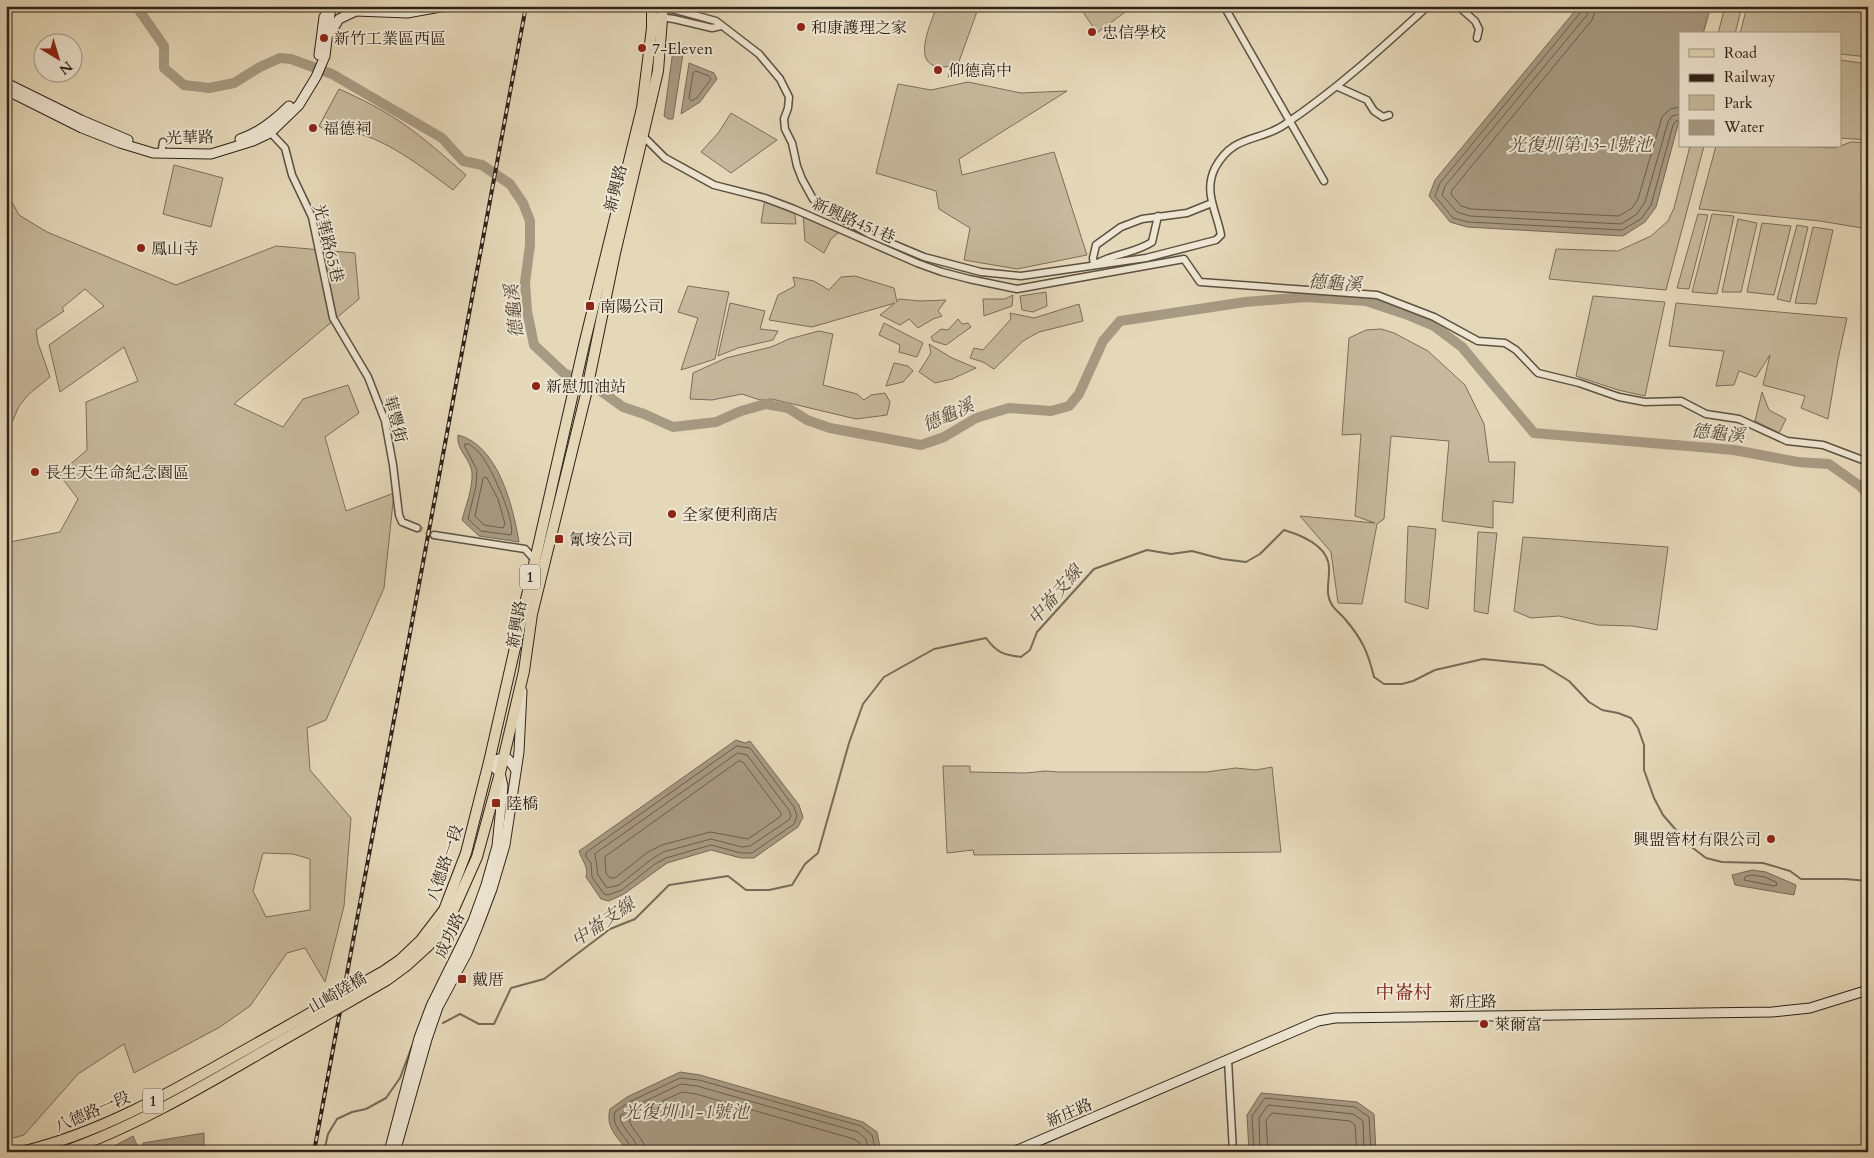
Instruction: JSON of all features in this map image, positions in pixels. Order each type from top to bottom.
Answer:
[{"type":"main road","name":"新興路","points":[[500,773],[524,671],[532,614],[586,394],[615,253],[644,137],[658,71],[658,10]]},
{"type":"main road","name":"新興路","points":[[489,762],[534,559],[642,108],[651,43],[658,10]]},
{"type":"main road","name":"八德路一段","points":[[403,963],[444,910],[466,853],[489,762]]},
{"type":"main road","name":"八德路一段","points":[[403,963],[428,946],[442,929],[453,911],[477,857],[500,773]]},
{"type":"main road","name":"山崎陸橋","points":[[279,1036],[384,971],[403,963]]},
{"type":"main road","name":"八德路一段","points":[[21,1152],[89,1131],[127,1115],[279,1036]]},
{"type":"main road","name":"八德路一段","points":[[63,1152],[94,1141],[175,1102],[279,1036]]},
{"type":"street","points":[[332,6],[356,11],[407,13],[446,6]]},
{"type":"street","name":"光華路","points":[[6,90],[82,128],[120,143],[153,153],[211,154],[253,141],[268,129],[296,100],[316,70],[328,38],[332,6]]},
{"type":"street","name":"光華路","points":[[316,70],[324,17],[332,6]]},
{"type":"street","points":[[1224,6],[1324,181]]},
{"type":"street","points":[[658,10],[716,21],[720,26],[760,54],[772,68],[789,97],[784,119],[785,129],[792,143],[797,166],[813,199],[825,209],[869,234],[924,257],[981,272],[1021,276],[1146,258],[1216,240],[1220,235],[1212,202],[1210,182],[1223,156],[1244,141],[1282,127],[1301,116],[1338,87],[1428,6]]},
{"type":"street","points":[[1458,6],[1480,29],[1477,38]]},
{"type":"street","points":[[658,10],[712,28],[720,26]]},
{"type":"street","points":[[328,38],[339,19],[356,11]]},
{"type":"street","name":"光華路","points":[[6,83],[154,149],[162,146],[211,149],[268,129]]},
{"type":"street","points":[[1338,87],[1367,100],[1378,114],[1383,117],[1389,115]]},
{"type":"street","name":"光華路65巷","points":[[268,129],[285,148],[292,175],[312,217],[333,318]]},
{"type":"street","name":"新興路451巷","points":[[644,137],[665,158],[714,185],[765,198],[794,209],[900,256],[942,272],[1017,289],[1184,259],[1200,282],[1377,295],[1434,317],[1478,341],[1505,343],[1516,350],[1538,373],[1619,397],[1645,402],[1681,401],[1706,414],[1739,419],[1787,441],[1823,445],[1868,462]]},
{"type":"street","points":[[1094,266],[1092,258],[1096,245],[1120,227],[1142,219],[1187,213],[1212,202]]},
{"type":"street","points":[[1094,266],[1117,254],[1140,250],[1152,242],[1158,216]]},
{"type":"street","name":"華豐街","points":[[333,318],[368,377],[385,421],[399,515],[402,522],[417,528]]},
{"type":"street","points":[[434,535],[525,549],[534,559]]},
{"type":"street","name":"成功路","points":[[395,1152],[438,1007],[467,953],[492,889],[505,845],[516,770],[524,671]]},
{"type":"street","points":[[500,773],[489,762],[502,758],[508,759],[516,770]]},
{"type":"street","name":"成功路","points":[[388,1152],[420,1038],[431,1006],[473,921],[486,885],[497,846],[503,786],[500,773]]},
{"type":"street","name":"新庄路","points":[[1013,1152],[1318,1021],[1335,1018],[1772,1012],[1810,1008],[1868,990]]},
{"type":"street","points":[[1228,1060],[1232,1152]]},
{"type":"green space","points":[[937,6],[979,6],[953,78],[948,77],[952,66],[938,67],[930,63],[925,56],[926,37]]},
{"type":"green space","points":[[1079,6],[1127,6],[1129,9],[1097,33]]},
{"type":"green space","points":[[1725,6],[1742,6],[1736,32],[1718,32]]},
{"type":"green space","points":[[1747,6],[1868,6],[1868,57],[1842,54],[1842,32],[1740,32]]},
{"type":"green space","points":[[1842,60],[1868,64],[1868,140],[1842,138]]},
{"type":"green space","points":[[968,82],[1021,93],[1067,91],[959,159],[962,175],[1054,152],[1087,255],[1017,269],[964,260],[970,228],[939,209],[936,191],[876,173],[898,84],[931,90]]},
{"type":"green space","points":[[339,89],[387,113],[402,123],[466,175],[453,190],[403,154],[374,139],[347,132],[331,134],[319,126]]},
{"type":"green space","points":[[731,113],[777,140],[731,173],[701,152],[719,132]]},
{"type":"green space","points":[[1851,142],[1868,143],[1868,229],[1820,221],[1699,209],[1715,148],[1842,148],[1842,145]]},
{"type":"green space","points":[[1689,148],[1703,148],[1666,290],[1549,279],[1556,249],[1618,251],[1651,236],[1668,221],[1674,208]]},
{"type":"green space","points":[[174,165],[223,178],[211,227],[163,214]]},
{"type":"green space","points":[[6,191],[19,215],[47,232],[176,285],[276,246],[355,253],[359,299],[234,404],[283,427],[303,399],[348,385],[359,413],[325,437],[346,511],[394,493],[384,588],[326,720],[307,728],[310,770],[351,818],[344,906],[325,982],[305,948],[287,953],[250,1006],[220,1027],[134,1073],[124,1044],[78,1074],[24,1135],[6,1140],[6,539],[10,542],[60,532],[78,499],[59,474],[87,450],[86,402],[138,381],[124,347],[60,392],[49,345],[104,306],[85,289],[62,308],[64,311],[36,330],[38,343],[50,377],[29,394],[19,406],[10,427],[6,428]],"holes":[[[263,853],[293,854],[310,859],[310,910],[266,917],[253,891]]]},
{"type":"green space","points":[[765,198],[794,209],[796,224],[761,223]]},
{"type":"green space","points":[[803,213],[843,229],[831,239],[824,253],[805,241]]},
{"type":"green space","points":[[1698,214],[1708,215],[1689,289],[1677,288]]},
{"type":"green space","points":[[1712,214],[1734,216],[1717,294],[1692,292]]},
{"type":"green space","points":[[1738,219],[1757,223],[1741,292],[1722,292]]},
{"type":"green space","points":[[1762,223],[1791,226],[1774,295],[1747,292]]},
{"type":"green space","points":[[1797,225],[1808,227],[1790,302],[1777,299]]},
{"type":"green space","points":[[1813,227],[1833,230],[1816,304],[1795,303]]},
{"type":"green space","points":[[855,276],[894,288],[897,302],[899,299],[920,301],[946,300],[938,311],[942,316],[918,328],[909,319],[900,325],[880,315],[895,303],[812,327],[769,320],[778,295],[795,286],[793,277],[814,281],[829,290],[841,277]]},
{"type":"green space","points":[[688,286],[729,292],[715,359],[681,370],[698,318],[678,312]]},
{"type":"green space","points":[[1046,292],[1047,306],[1033,312],[1022,310],[1020,296]]},
{"type":"green space","points":[[1013,295],[1012,306],[984,316],[983,299],[1005,299]]},
{"type":"green space","points":[[1593,296],[1665,302],[1645,396],[1618,390],[1576,376]]},
{"type":"green space","points":[[730,303],[765,311],[760,329],[778,331],[773,340],[738,348],[718,356]]},
{"type":"green space","points":[[1676,303],[1847,318],[1828,419],[1801,408],[1805,396],[1763,385],[1770,355],[1756,377],[1739,371],[1734,385],[1716,386],[1724,351],[1669,346]]},
{"type":"green space","points":[[1079,304],[1083,321],[1039,332],[1023,341],[994,369],[983,362],[970,358],[974,348],[983,350],[1011,319],[1010,313],[1034,318]]},
{"type":"green space","points":[[958,319],[962,324],[968,323],[971,327],[946,345],[933,341],[931,337],[941,329],[948,330]]},
{"type":"green space","points":[[884,323],[923,343],[917,357],[899,352],[900,345],[879,335]]},
{"type":"green space","points":[[1381,329],[1394,333],[1428,351],[1465,385],[1484,424],[1489,462],[1515,462],[1513,503],[1493,501],[1493,528],[1442,521],[1449,441],[1391,436],[1384,519],[1377,524],[1362,604],[1338,603],[1331,552],[1300,516],[1375,523],[1355,516],[1361,434],[1342,435],[1349,338],[1366,330]]},
{"type":"green space","points":[[819,331],[833,334],[823,385],[857,394],[864,400],[871,395],[885,393],[890,402],[887,415],[856,419],[772,399],[760,400],[742,394],[712,400],[690,399],[693,373],[726,358],[771,347],[789,339]]},
{"type":"green space","points":[[929,344],[952,358],[976,368],[952,379],[935,383],[919,372],[931,353]]},
{"type":"green space","points":[[894,363],[908,366],[913,371],[903,382],[886,386]]},
{"type":"green space","points":[[1762,392],[1769,410],[1786,419],[1779,433],[1755,421]]},
{"type":"green space","points":[[1408,526],[1436,529],[1428,609],[1405,602]]},
{"type":"green space","points":[[1478,532],[1497,533],[1488,614],[1474,611]]},
{"type":"green space","points":[[1523,537],[1668,547],[1657,630],[1632,626],[1598,625],[1559,616],[1531,618],[1514,611]]},
{"type":"green space","points":[[943,766],[970,766],[970,772],[1026,773],[1045,771],[1206,772],[1236,768],[1256,770],[1272,767],[1281,852],[974,855],[973,850],[947,853]]},
{"type":"water","name":"光復圳第13-1號池","points":[[1579,6],[1711,6],[1704,32],[1679,32],[1679,121],[1656,207],[1645,222],[1623,236],[1467,227],[1450,222],[1429,196],[1435,180]]},
{"type":"water","points":[[674,43],[684,47],[673,119],[668,119],[664,116]]},
{"type":"water","points":[[689,63],[714,73],[717,79],[700,102],[681,114]]},
{"type":"water","points":[[458,435],[472,441],[484,451],[493,464],[508,495],[519,542],[479,536],[462,520],[470,490],[472,472],[469,462],[459,445]]},
{"type":"water","points":[[736,740],[745,743],[750,741],[799,805],[803,817],[798,827],[754,858],[741,858],[711,850],[667,863],[624,894],[609,901],[601,899],[586,877],[586,867],[579,851]]},
{"type":"water","points":[[1752,870],[1766,872],[1796,885],[1794,895],[1735,885],[1732,875]]},
{"type":"water","name":"光復圳11-1號池","points":[[680,1072],[700,1075],[863,1122],[877,1132],[881,1152],[628,1152],[611,1127],[609,1122],[610,1109],[627,1097]]},
{"type":"water","points":[[1261,1093],[1357,1102],[1374,1114],[1376,1152],[1249,1152],[1247,1115]]},
{"type":"water","points":[[204,1133],[204,1146],[170,1152],[145,1152],[143,1143]]},
{"type":"water","points":[[133,1136],[140,1152],[103,1152]]},
{"type":"waterway","name":"德龜溪","points":[[136,6],[164,46],[164,68],[184,85],[209,88],[234,83],[260,67],[280,58],[291,59],[332,74],[442,138],[463,161],[482,165],[510,184],[523,203],[530,221],[530,245],[525,282],[527,311],[534,345],[564,373],[598,389],[623,407],[673,427],[716,422],[741,411],[766,404],[788,408],[807,420],[830,428],[921,445],[944,437],[976,418],[1009,408],[1051,411],[1069,406],[1079,394],[1103,341],[1120,321],[1245,302],[1306,297],[1366,301],[1434,326],[1462,347],[1534,433],[1734,450],[1798,462],[1829,464],[1860,486],[1868,495]]},
{"type":"waterway","name":"中崙支線","points":[[443,1023],[460,1014],[479,1024],[494,1024],[511,988],[544,979],[610,929],[635,919],[669,885],[728,876],[746,890],[769,890],[792,885],[805,864],[818,853],[849,743],[863,704],[884,677],[934,649],[986,638],[1001,652],[1021,657],[1030,650],[1037,632],[1094,569],[1147,550],[1171,554],[1192,551],[1222,559],[1246,562],[1260,554],[1284,530],[1308,539],[1326,555],[1329,571],[1328,593],[1330,601],[1360,640],[1367,653],[1374,677],[1384,684],[1402,684],[1413,681],[1435,670],[1483,659],[1543,665],[1569,681],[1589,702],[1602,710],[1631,718],[1638,728],[1644,745],[1644,770],[1654,798],[1663,815],[1689,845],[1706,858],[1722,862],[1763,863],[1790,871],[1801,879],[1868,881]]},
{"type":"waterway","points":[[324,1152],[328,1134],[337,1119],[352,1112],[366,1109],[386,1098],[400,1078],[412,1046]]},
{"type":"tunnel","points":[[417,528],[434,535]]},
{"type":"railway","points":[[314,1152],[526,6]]},
{"type":"place","name":"和康護理之家","points":[[801,27]]},
{"type":"place","name":"忠信學校","points":[[1092,32]]},
{"type":"place","name":"新竹工業區西區","points":[[324,38]]},
{"type":"place","name":"7-Eleven","points":[[642,48]]},
{"type":"place","name":"仰德高中","points":[[938,70]]},
{"type":"place","name":"福德祠","points":[[313,128]]},
{"type":"place","name":"鳳山寺","points":[[141,248]]},
{"type":"place","name":"南陽公司","points":[[590,306]]},
{"type":"place","name":"新慰加油站","points":[[536,386]]},
{"type":"place","name":"長生天生命紀念園區","points":[[35,472]]},
{"type":"place","name":"全家便利商店","points":[[672,514]]},
{"type":"place","name":"氰垵公司","points":[[559,539]]},
{"type":"place","name":"陸橋","points":[[496,803]]},
{"type":"place","name":"興盟管材有限公司","points":[[1771,839]]},
{"type":"place","name":"戴厝","points":[[462,979]]},
{"type":"place","name":"萊爾富","points":[[1484,1024]]},
{"type":"district","name":"中崙村","points":[[1404,992]]}]
